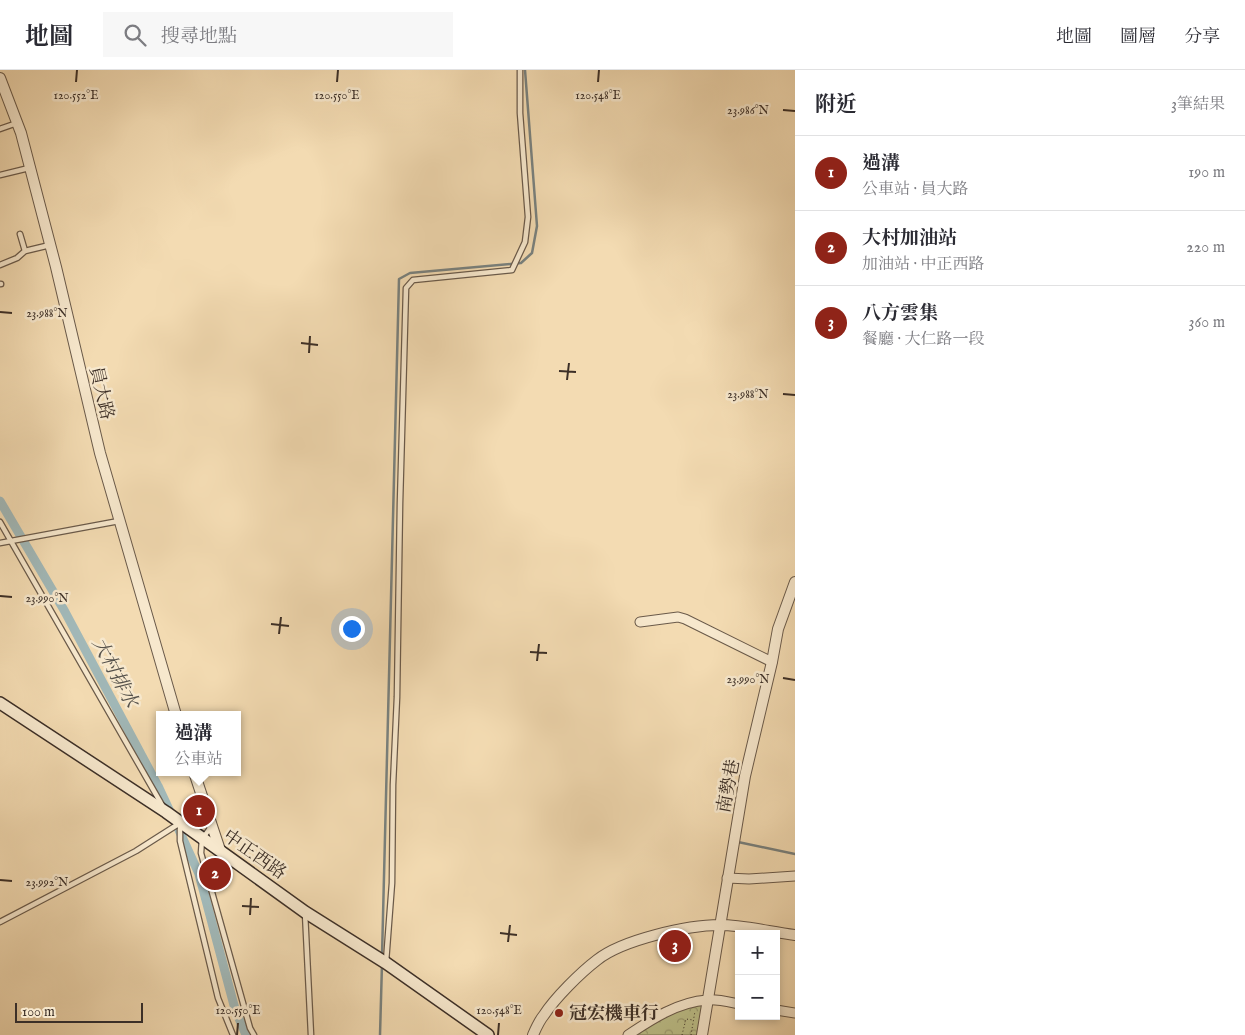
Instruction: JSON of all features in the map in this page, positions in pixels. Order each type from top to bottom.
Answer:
[{"type":"main road","name":"中正西路","points":[[0,703],[166,812],[202,840],[220,850],[305,912],[386,962],[488,1035]]},
{"type":"street","name":"員大路","points":[[0,78],[18,123],[50,245],[100,453],[175,711]]},
{"type":"street","name":"南勢巷","points":[[702,1035],[722,925],[727,878],[745,776],[772,662],[778,628],[795,582]]},
{"type":"street","points":[[640,622],[678,617],[685,619],[772,662]]},
{"type":"street","points":[[195,776],[220,850]]},
{"type":"street","points":[[727,878],[749,879],[795,876]]},
{"type":"street","points":[[533,1035],[544,1015],[562,994],[598,959],[630,943],[656,935],[700,926],[722,925],[795,935]]},
{"type":"street","points":[[628,1035],[656,1016],[687,1004],[708,1000],[735,1003]]},
{"type":"street","points":[[780,1011],[795,1013]]},
{"type":"lane","points":[[386,962],[392,883],[406,288],[413,280],[512,270],[525,242],[528,217],[520,113],[520,70]]},
{"type":"lane","points":[[0,129],[18,123]]},
{"type":"lane","points":[[0,175],[30,168]]},
{"type":"lane","points":[[20,234],[25,251]]},
{"type":"lane","points":[[0,265],[17,258],[25,251],[50,245]]},
{"type":"lane","points":[[0,543],[119,521]]},
{"type":"lane","points":[[0,522],[166,812]]},
{"type":"lane","points":[[0,922],[136,851],[180,824]]},
{"type":"lane","points":[[180,824],[180,841],[218,998],[232,1035]]},
{"type":"lane","points":[[212,826],[202,840],[201,852],[250,1028],[254,1035]]},
{"type":"lane","points":[[305,912],[311,1035]]},
{"type":"path","points":[[689,1012],[695,1010],[691,1035]]},
{"type":"path","points":[[682,1035],[686,1019],[694,1020]]},
{"type":"green space","points":[[707,1000],[702,1035],[628,1035],[656,1016]]},
{"type":"waterway","points":[[382,956],[399,279],[410,273],[521,263],[532,253],[537,226],[525,70]]},
{"type":"waterway","name":"大村排水","points":[[0,501],[64,610],[158,786],[172,816]]},
{"type":"waterway","name":"大村排水","points":[[178,828],[199,874],[235,1009],[246,1035]]},
{"type":"waterway","points":[[738,842],[795,854]]},
{"type":"waterway","points":[[380,1035],[382,964]]},
{"type":"place","name":"過溝","points":[[199,811]]},
{"type":"place","name":"大村加油站","points":[[215,874]]},
{"type":"place","name":"八方雲集","points":[[675,946]]},
{"type":"place","name":"冠宏機車行","points":[[559,1013]]}]
